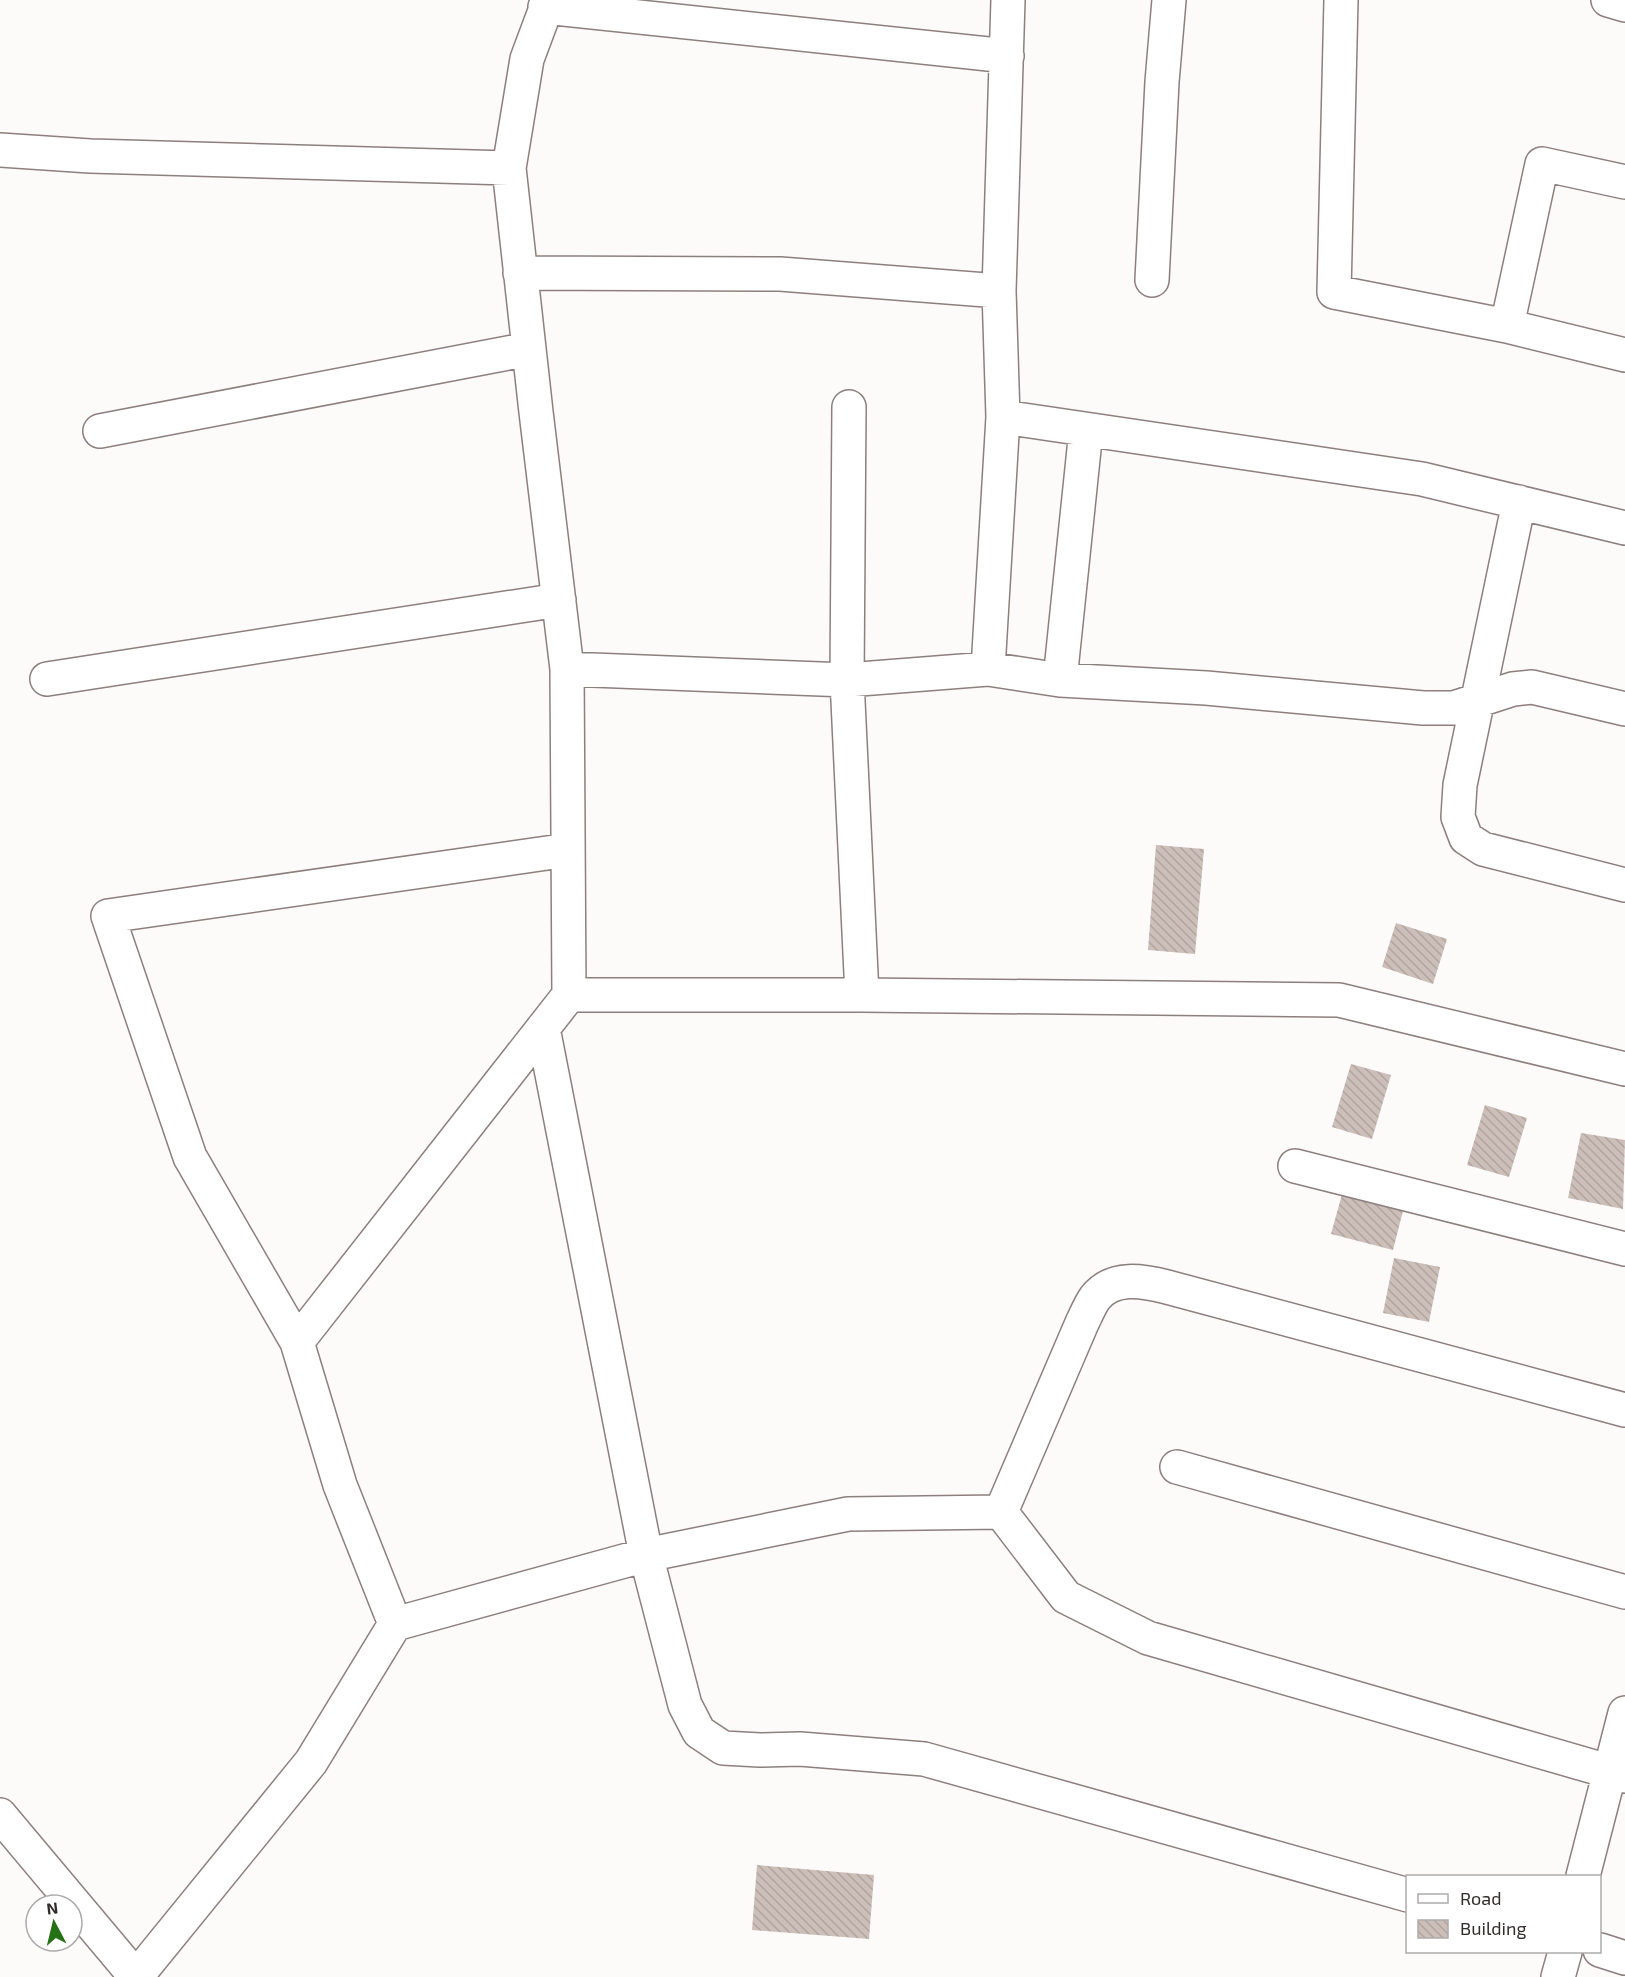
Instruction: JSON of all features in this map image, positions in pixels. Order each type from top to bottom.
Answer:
[{"type":"street","points":[[988,669],[1003,417],[999,291],[1008,0]]},
{"type":"street","points":[[1152,280],[1162,82],[1169,0]]},
{"type":"street","points":[[1341,0],[1334,292],[1507,326],[1625,355]]},
{"type":"street","points":[[1608,0],[1625,5]]},
{"type":"street","points":[[297,1342],[569,995],[567,669],[509,168],[526,59],[547,3],[1007,56]]},
{"type":"street","points":[[0,150],[90,156],[509,168]]},
{"type":"street","points":[[1507,326],[1542,164],[1625,182]]},
{"type":"street","points":[[520,273],[780,274],[999,291]]},
{"type":"street","points":[[100,431],[529,349]]},
{"type":"street","points":[[849,407],[847,680],[862,995]]},
{"type":"street","points":[[1003,417],[1422,479],[1625,528]]},
{"type":"street","points":[[1060,680],[1086,430]]},
{"type":"street","points":[[1519,502],[1460,785],[1458,817],[1466,838],[1483,849],[1625,885]]},
{"type":"street","points":[[47,679],[559,600]]},
{"type":"street","points":[[567,669],[847,680],[988,669],[1060,680],[1206,688],[1423,708],[1454,708],[1512,689],[1532,687],[1625,709]]},
{"type":"street","points":[[395,1624],[340,1485],[297,1342],[190,1157],[108,916],[568,850]]},
{"type":"street","points":[[569,995],[862,995],[1339,1000],[1625,1069]]},
{"type":"street","points":[[543,1028],[646,1555],[685,1705],[699,1732],[723,1748],[800,1749],[924,1759],[1406,1895]]},
{"type":"street","points":[[1295,1166],[1625,1249]]},
{"type":"street","points":[[1000,1512],[1082,1323],[1095,1297],[1113,1284],[1139,1281],[1148,1283],[1625,1410]]},
{"type":"street","points":[[1177,1467],[1625,1592]]},
{"type":"street","points":[[0,1815],[136,1977],[311,1762],[395,1624],[646,1555],[848,1514],[1000,1512]]},
{"type":"street","points":[[1000,1512],[1066,1597],[1148,1638],[1617,1774]]},
{"type":"street","points":[[1583,1875],[1617,1774],[1625,1713]]},
{"type":"street","points":[[1601,1951],[1625,1958]]},
{"type":"street","points":[[1558,1977],[1565,1953]]},
{"type":"building","points":[[1156,845],[1204,849],[1195,954],[1148,950]]},
{"type":"building","points":[[1396,923],[1447,939],[1433,984],[1382,967]]},
{"type":"building","points":[[1351,1064],[1391,1075],[1372,1139],[1332,1127]]},
{"type":"building","points":[[1485,1105],[1527,1118],[1509,1177],[1467,1165]]},
{"type":"building","points":[[1581,1133],[1625,1140],[1623,1209],[1568,1198]]},
{"type":"building","points":[[1344,1187],[1405,1203],[1393,1250],[1331,1234]]},
{"type":"building","points":[[1394,1258],[1440,1267],[1429,1322],[1383,1313]]},
{"type":"building","points":[[757,1865],[874,1875],[869,1939],[752,1930]]}]
